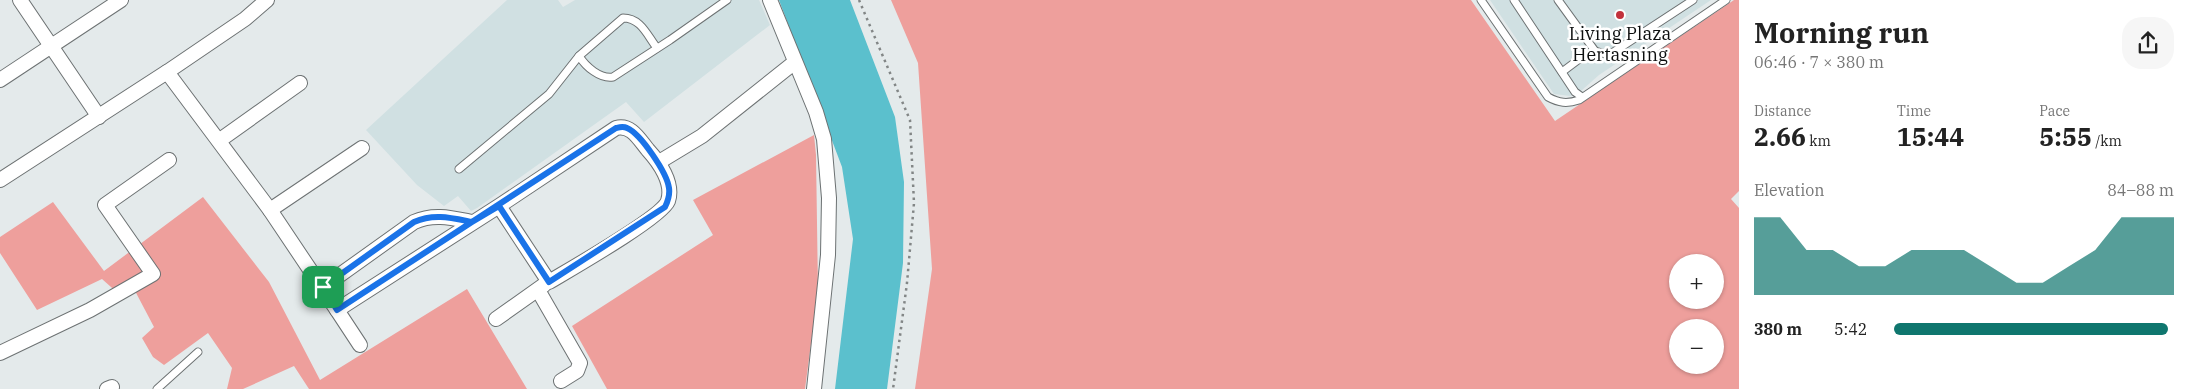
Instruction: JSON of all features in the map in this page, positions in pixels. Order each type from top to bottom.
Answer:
[{"type":"street","points":[[20,0],[99,117]]},
{"type":"street","points":[[0,180],[167,72],[245,19],[267,0]]},
{"type":"street","points":[[770,0],[816,112],[824,139],[829,198],[828,255],[814,389]]},
{"type":"street","points":[[0,80],[119,1]]},
{"type":"street","points":[[659,162],[702,136],[795,62]]},
{"type":"street","points":[[167,72],[220,140],[270,210],[360,345]]},
{"type":"street","points":[[220,140],[300,83]]},
{"type":"street","points":[[337,310],[612,131],[621,127],[632,131],[659,162],[669,186],[670,194],[665,207],[543,286],[496,319]]},
{"type":"street","points":[[270,210],[362,148]]},
{"type":"street","points":[[2,349],[90,310],[152,274],[105,205],[169,160]]},
{"type":"street","points":[[499,206],[543,286],[580,363],[577,371],[561,381]]},
{"type":"street","points":[[323,287],[414,222],[423,218],[440,216],[472,222]]},
{"type":"lane","points":[[579,56],[597,74],[608,78],[613,77],[727,0]]},
{"type":"lane","points":[[1481,0],[1548,98],[1558,102],[1569,103],[1582,98],[1726,0]]},
{"type":"lane","points":[[1514,0],[1575,92],[1582,98]]},
{"type":"lane","points":[[1558,0],[1595,51],[1609,55],[1694,0]]},
{"type":"lane","points":[[459,170],[550,94],[579,56],[623,18],[630,18],[638,22],[657,48]]},
{"type":"lane","points":[[1562,72],[1578,60],[1595,51]]},
{"type":"lane","points":[[157,389],[198,352]]},
{"type":"path","points":[[859,0],[910,120],[914,203],[907,283],[893,389]]},
{"type":"shaded area","points":[[507,0],[558,0],[563,7],[575,0],[759,0],[770,25],[644,122],[626,102],[477,208],[471,211],[458,196],[444,206],[417,185],[366,130]]},
{"type":"shaded area","points":[[891,0],[1471,0],[1555,121],[1734,0],[1739,0],[1739,191],[1731,199],[1739,208],[1739,389],[915,389],[932,269],[918,63]]},
{"type":"shaded area","name":"Living Plaza Hertasning","points":[[1490,0],[1711,0],[1599,75],[1581,91],[1570,96],[1554,94]]},
{"type":"shaded area","points":[[814,135],[818,290],[805,389],[607,389],[572,326],[713,235],[693,200]]},
{"type":"shaded area","points":[[203,197],[269,282],[320,380],[467,289],[527,389],[309,389],[294,366],[243,389],[227,389],[232,368],[208,333],[164,365],[153,357],[142,338],[154,327],[134,289],[120,295],[102,279],[37,310],[0,253],[0,237],[53,202],[104,271]]},
{"type":"water","points":[[779,0],[850,0],[895,117],[904,182],[903,263],[887,389],[835,389],[853,239],[842,167]]},
{"type":"place","name":"Living Plaza Hertasning","points":[[1620,15]]},
{"type":"route","points":[[323,287],[337,310],[499,206],[616,128],[625,127],[632,131],[659,162],[669,186],[670,194],[665,207],[549,282],[499,206],[472,222],[440,216],[430,216],[414,222],[323,287]]}]
